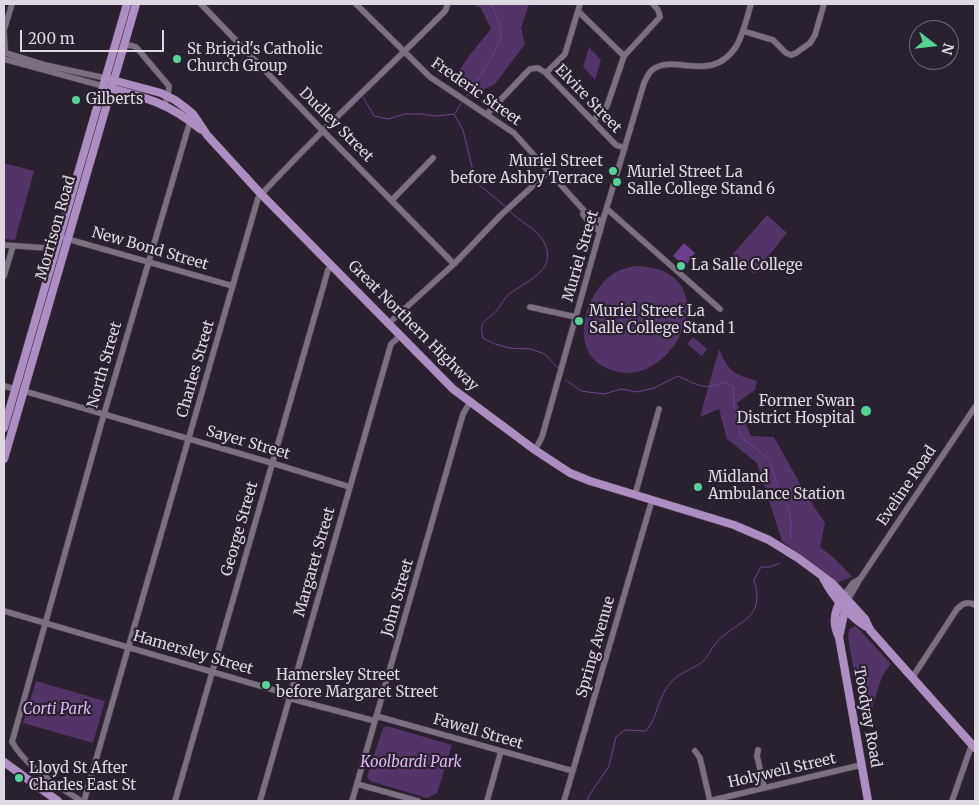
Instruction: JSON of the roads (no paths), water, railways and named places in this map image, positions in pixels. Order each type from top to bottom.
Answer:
[{"type":"main road","name":"Morrison Road","points":[[4,428],[63,238],[108,83],[127,4]]},
{"type":"main road","name":"Morrison Road","points":[[108,83],[123,48],[136,4]]},
{"type":"main road","name":"Great Northern Highway","points":[[108,83],[168,96],[191,117],[261,194],[453,389],[535,450],[570,473],[590,481],[734,525],[769,540],[822,576],[828,589],[866,619],[870,630]]},
{"type":"main road","name":"Great Northern Highway","points":[[108,83],[191,117]]},
{"type":"main road","name":"Morrison Road","points":[[4,459],[29,374],[63,238]]},
{"type":"main road","points":[[18,410],[18,399],[15,389],[29,374]]},
{"type":"main road","name":"Great Northern Highway","points":[[844,601],[860,624],[870,630],[974,746]]},
{"type":"main road","name":"Toodyay Road","points":[[844,601],[840,637],[868,801]]},
{"type":"main road","name":"Toodyay Road","points":[[840,637],[835,629],[835,618],[844,601]]},
{"type":"main road","points":[[842,625],[852,621],[860,624]]},
{"type":"main road","points":[[4,762],[58,801]]},
{"type":"street","points":[[12,4],[4,31],[5,53],[108,83]]},
{"type":"street","name":"Dudley Street","points":[[202,4],[323,131],[454,264]]},
{"type":"street","name":"Frederic Street","points":[[356,4],[430,77],[514,133],[588,216],[597,220],[603,220]]},
{"type":"street","name":"Charles Street","points":[[82,801],[129,648],[258,198],[323,131],[404,53],[445,11],[448,4]]},
{"type":"street","points":[[546,73],[564,54],[580,4]]},
{"type":"street","points":[[593,121],[607,106],[624,56],[660,18],[658,10],[653,4]]},
{"type":"street","points":[[750,4],[743,31],[773,40],[786,53],[791,55],[810,42],[815,34],[824,4]]},
{"type":"street","points":[[579,12],[624,56]]},
{"type":"street","name":"Muriel Street","points":[[535,450],[542,437],[603,220],[648,74],[653,69],[670,65],[702,67],[717,63],[728,56],[737,45],[743,31]]},
{"type":"street","points":[[123,48],[129,45],[136,47],[167,82],[169,86],[168,96],[164,105]]},
{"type":"street","name":"Elvire Street","points":[[486,114],[517,81],[530,69],[534,68],[546,73],[616,145],[625,148]]},
{"type":"street","name":"North Street","points":[[82,801],[46,778],[18,752],[12,742],[104,414],[191,117]]},
{"type":"street","points":[[392,200],[433,158]]},
{"type":"street","points":[[389,323],[454,264],[513,204],[548,172]]},
{"type":"street","name":"Frederic Street","points":[[577,204],[587,220],[600,232]]},
{"type":"street","points":[[607,209],[720,309]]},
{"type":"street","name":"New Bond Street","points":[[63,238],[233,286]]},
{"type":"street","points":[[4,245],[46,248]]},
{"type":"street","points":[[4,276],[13,246]]},
{"type":"street","name":"George Street","points":[[175,801],[328,270],[332,265]]},
{"type":"street","points":[[530,307],[576,317]]},
{"type":"street","name":"Margaret Street","points":[[260,801],[391,344],[401,335]]},
{"type":"street","points":[[4,386],[15,389]]},
{"type":"street","name":"Sayer Street","points":[[24,391],[350,487]]},
{"type":"street","name":"John Street","points":[[352,801],[463,414],[470,402]]},
{"type":"street","name":"Eveline Road","points":[[844,601],[975,407]]},
{"type":"street","points":[[635,495],[658,409]]},
{"type":"street","name":"Spring Avenue","points":[[564,801],[652,500]]},
{"type":"street","points":[[912,678],[957,608],[967,603],[975,605]]},
{"type":"street","name":"Hamersley Street","points":[[4,611],[281,692],[289,697],[376,719]]},
{"type":"street","name":"Fawell Street","points":[[376,719],[573,771]]},
{"type":"street","points":[[952,801],[974,746]]},
{"type":"street","points":[[758,750],[757,756],[764,787]]},
{"type":"street","points":[[487,801],[502,751]]},
{"type":"street","points":[[695,751],[700,758],[709,801]]},
{"type":"street","name":"Holywell Street","points":[[709,801],[862,764]]},
{"type":"street","points":[[356,784],[418,801]]},
{"type":"waterway","points":[[465,99],[492,56],[500,39],[498,18],[491,4]]},
{"type":"waterway","points":[[363,97],[374,116],[388,119],[405,114],[437,116],[454,114]]},
{"type":"waterway","points":[[455,113],[462,102]]},
{"type":"waterway","points":[[454,114],[463,130],[478,184],[506,207]]},
{"type":"waterway","points":[[509,210],[542,238],[548,253],[547,262],[538,275],[509,294],[494,314],[485,321],[482,327],[483,338],[509,348],[530,349],[545,354],[558,368]]},
{"type":"waterway","points":[[566,380],[581,391],[604,394],[621,389],[637,392],[654,388],[678,376],[701,386],[711,386],[725,382],[733,387],[734,404],[741,437],[769,459],[780,493],[788,506],[791,523],[790,540]]},
{"type":"waterway","points":[[588,801],[588,797],[609,766],[616,737],[625,730],[646,731],[667,687],[672,681],[703,661],[725,634],[748,618],[753,612],[757,593],[754,580],[761,567],[770,567],[780,563]]},
{"type":"place","name":"St Brigid's Catholic Church Group","points":[[177,59]]},
{"type":"place","name":"Gilberts","points":[[76,100]]},
{"type":"place","name":"Muriel Street before Ashby Terrace","points":[[613,171]]},
{"type":"place","name":"Muriel Street La Salle College Stand 6","points":[[617,182]]},
{"type":"place","name":"La Salle College","points":[[681,266]]},
{"type":"place","name":"Muriel Street La Salle College Stand 1","points":[[579,321]]},
{"type":"place","name":"Former Swan District Hospital","points":[[866,411]]},
{"type":"place","name":"Midland Ambulance Station","points":[[698,487]]},
{"type":"place","name":"Hamersley Street before Margaret Street","points":[[266,685]]},
{"type":"place","name":"Lloyd St After Charles East St","points":[[19,778]]},
{"type":"park label","name":"Corti Park","points":[[57,710]]},
{"type":"park label","name":"Koolbardi Park","points":[[411,763]]}]
